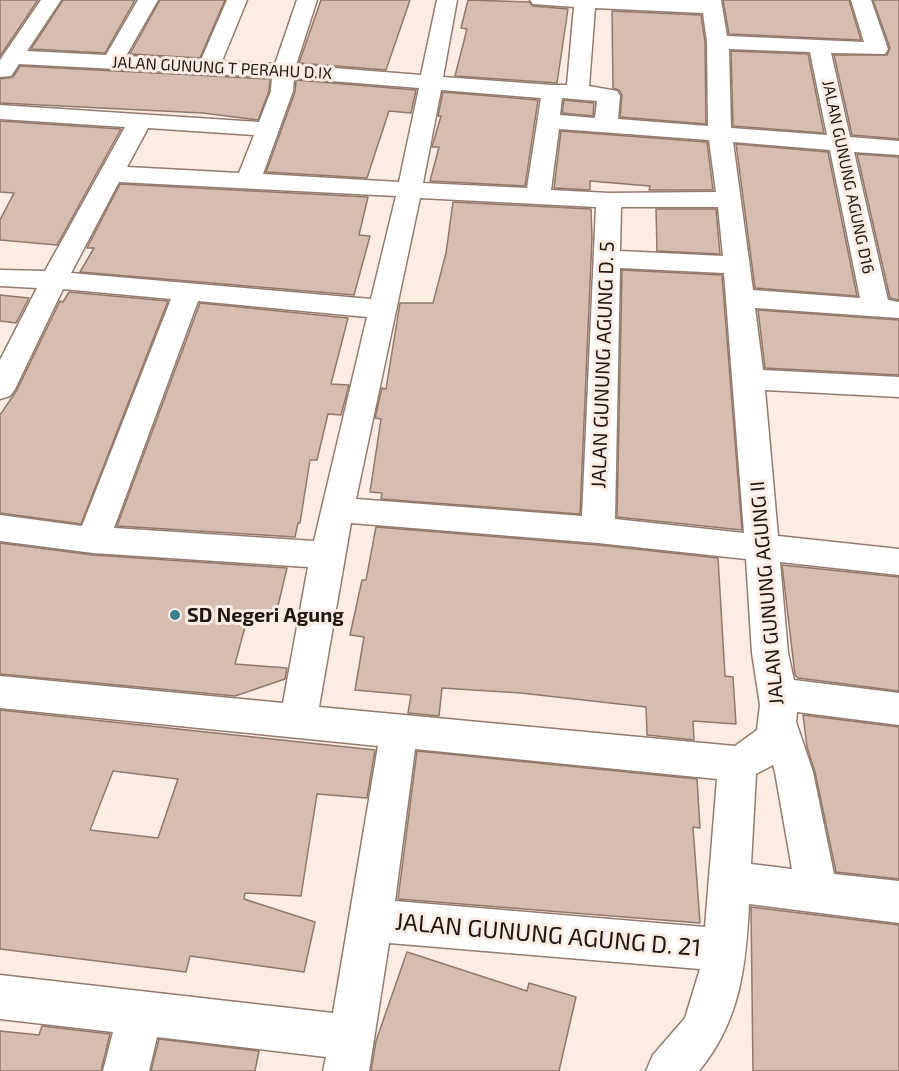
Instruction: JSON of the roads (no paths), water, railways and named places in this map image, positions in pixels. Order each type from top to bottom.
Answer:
[{"type":"street","points":[[5,65],[51,0]]},
{"type":"street","points":[[112,63],[148,0]]},
{"type":"street","points":[[208,68],[237,0]]},
{"type":"street","points":[[248,181],[284,86],[283,71],[307,0]]},
{"type":"street","points":[[298,722],[327,555],[410,189],[447,0]]},
{"type":"street","points":[[540,0],[711,4]]},
{"type":"street","points":[[861,0],[878,49]]},
{"type":"street","points":[[578,91],[585,2]]},
{"type":"street","name":"JALAN GUNUNG AGUNG II","points":[[711,4],[718,42],[720,136],[730,199],[749,379],[770,653],[778,709],[772,740],[762,751],[737,764]]},
{"type":"street","points":[[718,42],[899,50]]},
{"type":"street","name":"JALAN GUNUNG AGUNG D16","points":[[819,46],[887,310]]},
{"type":"street","name":"JALAN GUNUNG T PERAHU D.IX","points":[[5,65],[112,63],[283,71],[552,92],[578,91],[609,96],[606,127]]},
{"type":"street","points":[[538,195],[552,92]]},
{"type":"street","points":[[0,112],[267,129]]},
{"type":"street","points":[[0,389],[54,280],[114,174],[140,121]]},
{"type":"street","points":[[548,121],[899,148]]},
{"type":"street","points":[[114,174],[609,200],[730,199]]},
{"type":"street","name":"JALAN GUNUNG AGUNG D. 5","points":[[598,530],[609,200]]},
{"type":"street","points":[[607,259],[736,265]]},
{"type":"street","points":[[0,278],[54,280],[381,309]]},
{"type":"street","points":[[93,540],[188,291]]},
{"type":"street","points":[[739,298],[887,310]]},
{"type":"street","points":[[749,379],[899,387]]},
{"type":"street","points":[[338,510],[598,530],[899,562]]},
{"type":"street","points":[[0,528],[93,540],[327,555]]},
{"type":"street","points":[[0,692],[298,722],[399,729],[737,764],[726,950],[720,981],[702,1032],[669,1071]]},
{"type":"street","points":[[818,892],[794,772],[778,709],[899,709]]},
{"type":"street","points":[[0,997],[140,1014],[295,1029],[348,1054],[371,920],[399,729]]},
{"type":"street","points":[[730,882],[899,902]]},
{"type":"street","name":"JALAN GUNUNG AGUNG D. 21","points":[[371,920],[726,950]]},
{"type":"street","points":[[126,1071],[140,1014]]},
{"type":"place","name":"SD Negeri Agung","points":[[175,615]]}]
